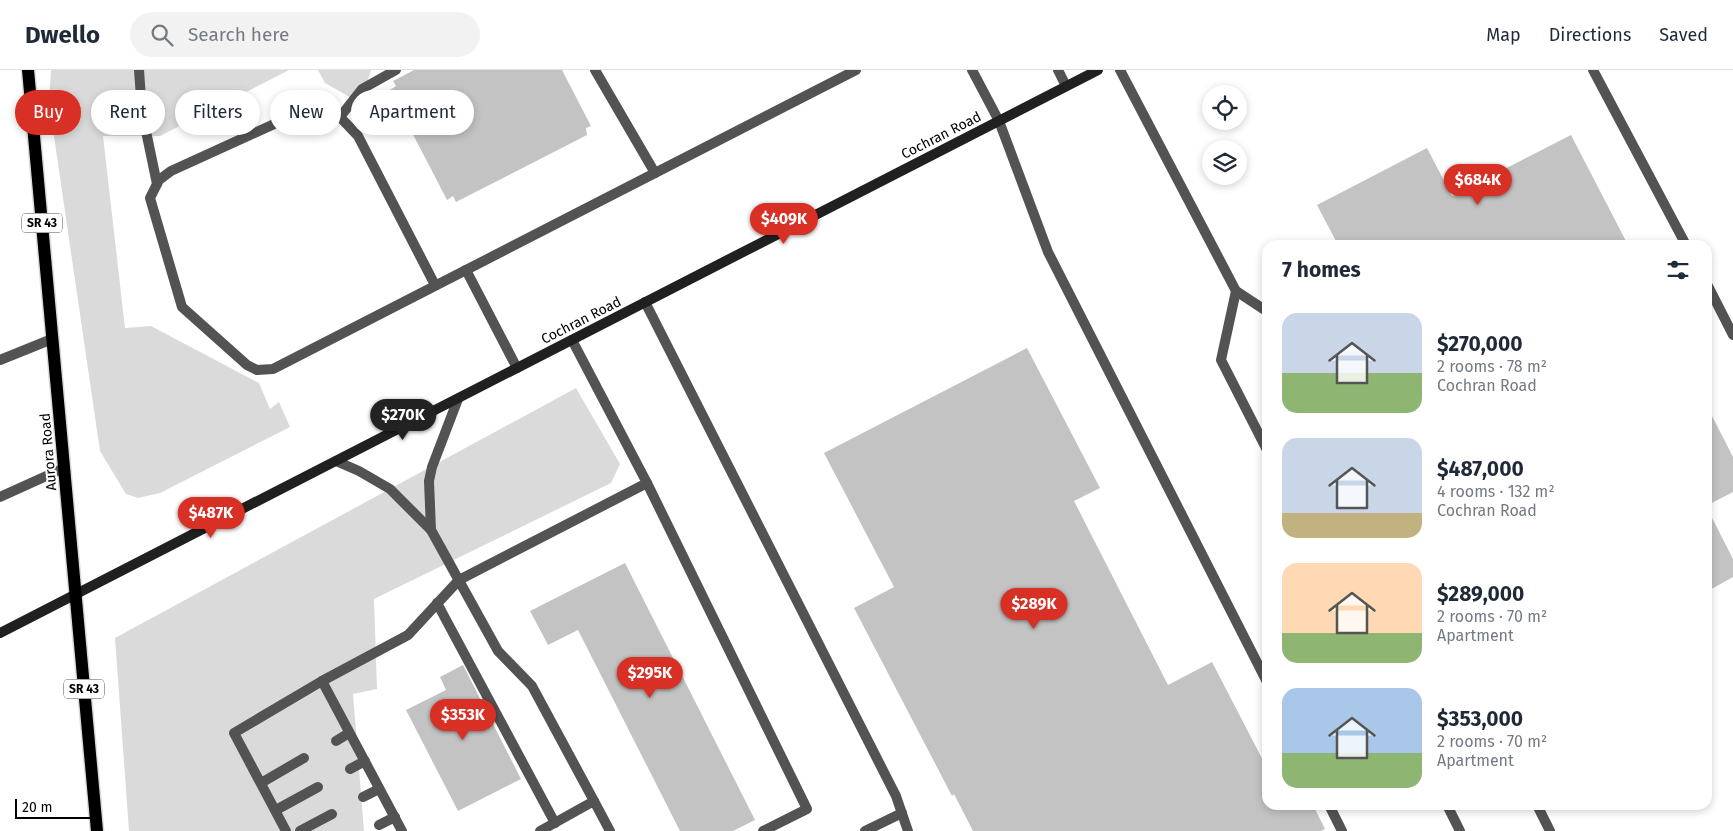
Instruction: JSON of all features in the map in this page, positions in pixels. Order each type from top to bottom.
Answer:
[{"type":"main road","name":"Aurora Road","points":[[28,70],[97,831]]},
{"type":"street","name":"Cochran Road","points":[[0,633],[1098,70]]},
{"type":"lane","points":[[139,70],[142,112],[156,184]]},
{"type":"lane","points":[[341,116],[362,89],[396,70]]},
{"type":"lane","points":[[595,70],[655,173]]},
{"type":"lane","points":[[270,126],[171,171],[158,180],[150,198],[182,307],[240,360],[257,370],[273,370],[856,70]]},
{"type":"lane","points":[[972,70],[999,120],[1048,252],[1262,672]]},
{"type":"lane","points":[[1058,70],[1066,86]]},
{"type":"lane","points":[[1120,70],[1236,291],[1262,308]]},
{"type":"lane","points":[[1593,70],[1683,240]]},
{"type":"lane","points":[[341,118],[358,136],[435,285]]},
{"type":"lane","points":[[466,270],[517,368]]},
{"type":"lane","points":[[1236,291],[1221,360],[1262,440]]},
{"type":"lane","points":[[1712,294],[1733,335]]},
{"type":"lane","points":[[645,302],[882,769],[902,812],[908,831]]},
{"type":"lane","points":[[0,360],[52,339]]},
{"type":"lane","points":[[572,340],[647,483],[807,809],[763,831]]},
{"type":"lane","points":[[431,530],[429,481],[432,467],[458,399]]},
{"type":"lane","points":[[336,461],[359,471],[390,489],[431,530],[498,651],[532,686],[610,831]]},
{"type":"lane","points":[[0,498],[64,468]]},
{"type":"lane","points":[[286,831],[234,734],[322,681],[408,635],[458,580],[647,483]]},
{"type":"lane","points":[[438,603],[555,823]]},
{"type":"lane","points":[[322,681],[402,831]]},
{"type":"lane","points":[[336,741],[349,733]]},
{"type":"lane","points":[[261,783],[304,758]]},
{"type":"lane","points":[[350,769],[365,761]]},
{"type":"lane","points":[[276,810],[318,787]]},
{"type":"lane","points":[[363,797],[379,788]]},
{"type":"lane","points":[[540,831],[594,801]]},
{"type":"lane","points":[[1332,810],[1342,831]]},
{"type":"lane","points":[[1450,810],[1460,831]]},
{"type":"lane","points":[[1540,810],[1550,831]]},
{"type":"lane","points":[[865,831],[902,812]]},
{"type":"lane","points":[[300,831],[332,814]]},
{"type":"lane","points":[[380,825],[395,817]]},
{"type":"shaded area","points":[[51,70],[289,70],[250,90],[175,90],[175,128],[165,133],[165,90],[91,90],[91,135],[162,135],[103,136],[125,328],[151,326],[259,383],[270,409],[279,402],[290,427],[160,493],[138,498],[126,494],[100,451],[54,135],[81,135],[81,90],[50,90]]},
{"type":"shaded area","points":[[318,70],[371,70],[365,90],[351,90],[351,98],[341,92],[341,90],[337,90],[325,83]]},
{"type":"shaded area","points":[[576,388],[620,464],[611,483],[374,599],[377,689],[353,694],[364,831],[129,831],[115,638]]},
{"type":"building","points":[[414,70],[562,70],[591,126],[586,128],[587,135],[456,202],[453,196],[447,200],[413,135],[474,135],[474,90],[390,90],[396,86],[393,81]]},
{"type":"building","points":[[1571,135],[1625,240],[1335,240],[1317,205],[1427,148],[1452,196]]},
{"type":"building","points":[[1027,348],[1100,488],[1074,501],[1168,685],[1212,662],[1262,758],[1262,810],[1316,810],[1325,829],[1321,831],[973,831],[954,794],[952,796],[854,608],[894,587],[824,453]]},
{"type":"building","points":[[1712,416],[1733,457],[1733,492],[1712,503]]},
{"type":"building","points":[[1712,518],[1733,559],[1733,577],[1712,589]]},
{"type":"building","points":[[625,563],[755,820],[733,831],[680,831],[578,630],[548,645],[530,611]]},
{"type":"building","points":[[463,665],[521,779],[458,811],[406,710],[446,690],[440,677]]}]
